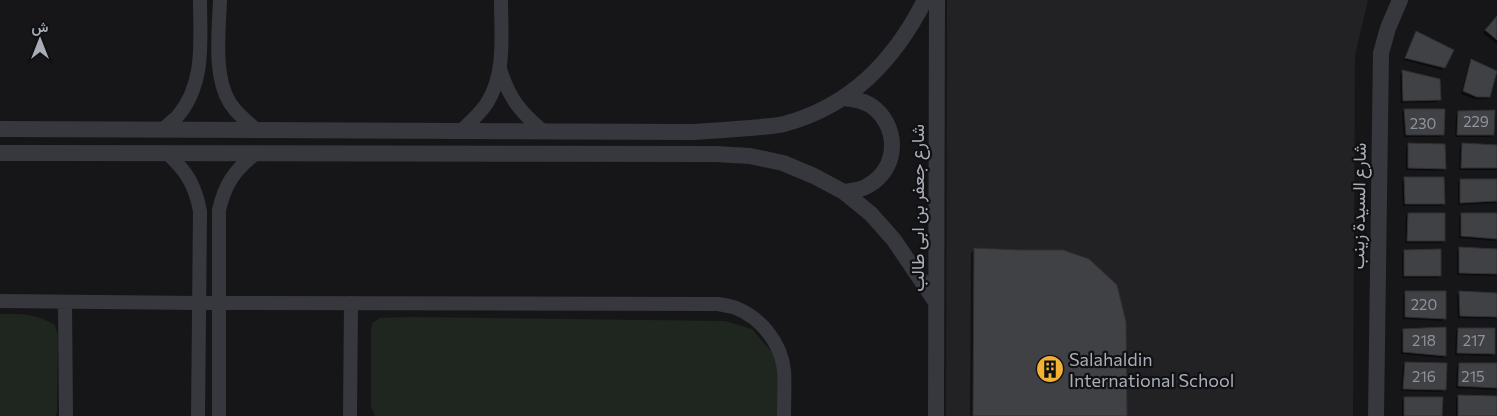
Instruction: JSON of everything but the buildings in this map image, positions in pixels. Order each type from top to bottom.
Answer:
[{"type":"street","points":[[162,130],[177,117],[188,100],[196,82],[200,63],[200,0]]},
{"type":"street","points":[[220,0],[219,64],[222,84],[229,102],[241,118],[257,130]]},
{"type":"street","points":[[461,131],[477,117],[488,102],[496,86],[500,68],[501,0]]},
{"type":"street","points":[[925,0],[892,52],[874,74],[844,98],[814,114],[782,124],[737,130],[692,132],[7,129],[7,153],[716,154],[750,156],[783,164],[814,176],[844,192],[871,214],[894,240],[936,302]]},
{"type":"street","name":"شارع جعفر بن ابى طالب","points":[[936,416],[937,0]]},
{"type":"street","name":"شارع السيدة زينب","points":[[1376,416],[1380,53],[1400,0]]},
{"type":"street","points":[[500,68],[505,87],[514,103],[526,118],[543,131]]},
{"type":"street","points":[[844,98],[868,104],[878,111],[889,127],[893,145],[891,158],[886,169],[878,179],[868,186],[844,192]]},
{"type":"street","points":[[692,132],[692,155]]},
{"type":"street","points":[[168,154],[180,165],[190,179],[197,194],[200,211],[198,416]]},
{"type":"street","points":[[219,416],[219,210],[223,194],[231,178],[241,165],[255,154]]},
{"type":"street","points":[[0,301],[718,304],[737,309],[754,318],[768,332],[778,349],[784,368],[784,416]]},
{"type":"street","points":[[65,302],[66,416]]},
{"type":"street","points":[[350,416],[351,303]]},
{"type":"shaded area","points":[[947,0],[1368,0],[1355,55],[1353,416],[946,416]]},
{"type":"shaded area","points":[[0,314],[35,316],[55,325],[58,336],[57,413],[55,416],[0,416]]},
{"type":"shaded area","points":[[380,318],[725,321],[752,329],[776,357],[781,416],[375,416],[371,407],[372,323]]},
{"type":"place","name":"Salahaldin International School","points":[[1050,369]]}]
